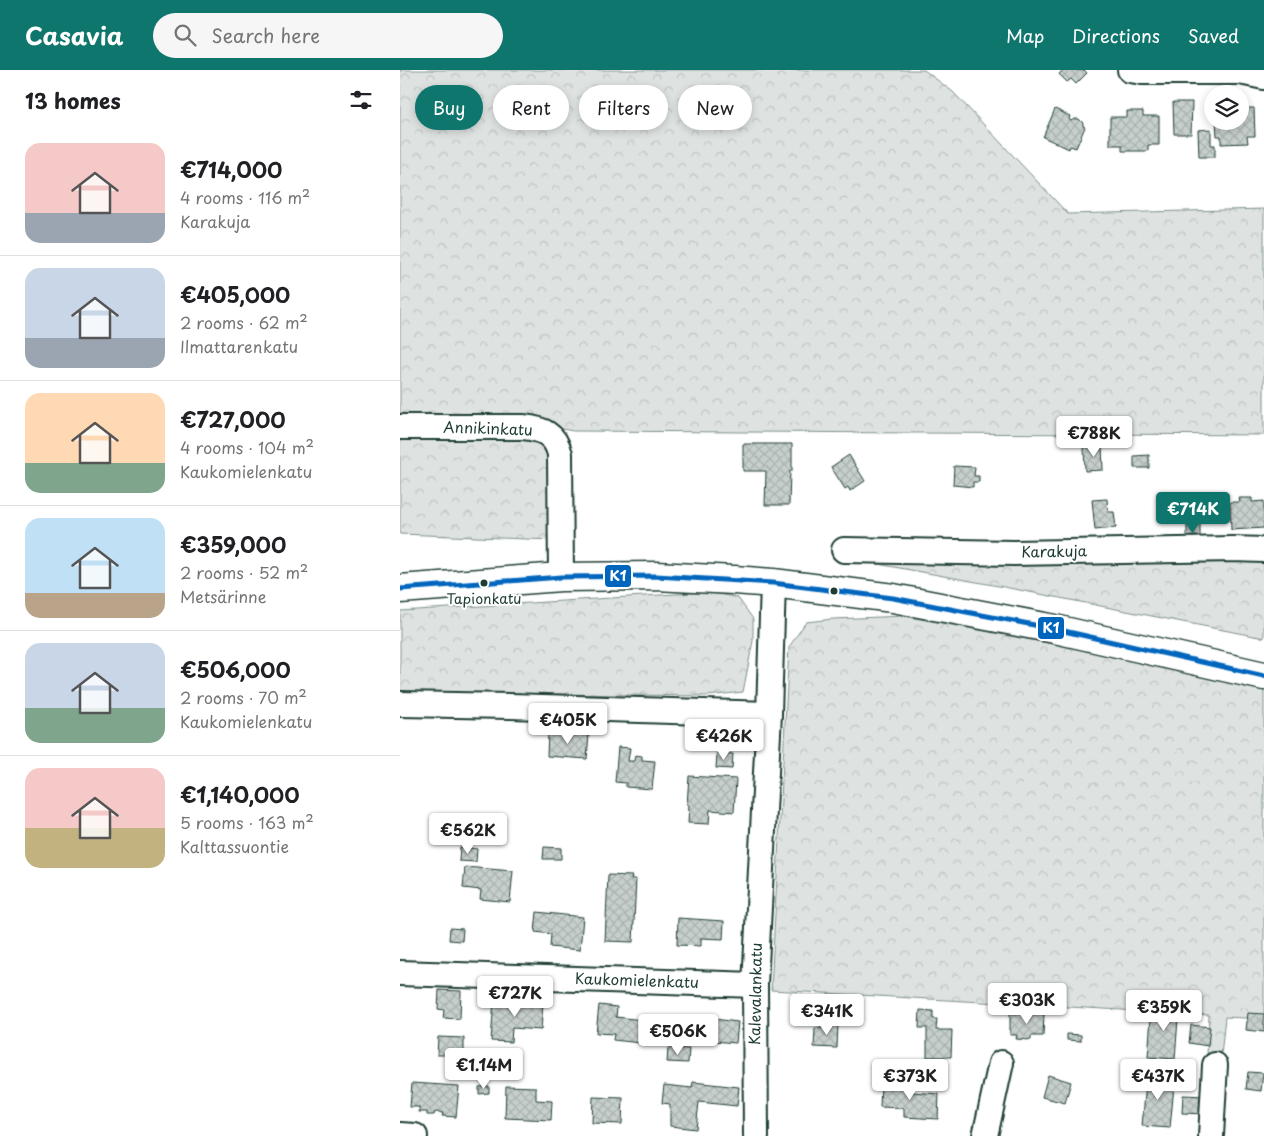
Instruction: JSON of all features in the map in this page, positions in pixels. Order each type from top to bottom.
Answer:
[{"type":"main road","points":[[400,589],[561,577],[656,576],[773,583],[893,598],[1055,629],[1264,676]]},
{"type":"street","points":[[1130,70],[1142,72],[1240,72],[1264,77]]},
{"type":"street","name":"Annikinkatu","points":[[400,427],[523,427],[543,431],[552,437],[558,445],[560,460],[561,577]]},
{"type":"street","name":"Karakuja","points":[[844,550],[1014,553],[1264,550]]},
{"type":"street","name":"Kalevalankatu","points":[[756,1136],[755,985],[769,714],[773,583]]},
{"type":"street","points":[[400,704],[769,714]]},
{"type":"street","name":"Kaukomielenkatu","points":[[400,973],[755,985]]},
{"type":"street","points":[[985,1136],[1001,1063]]},
{"type":"street","points":[[1211,1136],[1215,1066]]},
{"type":"street","points":[[400,1135],[415,1136]]},
{"type":"green space","points":[[400,70],[924,70],[953,92],[1068,214],[1264,209],[1264,435],[573,431],[525,422],[400,419]]},
{"type":"green space","points":[[400,434],[526,437],[541,445],[550,458],[552,540],[400,534]]},
{"type":"green space","points":[[1264,555],[1264,638],[861,561]]},
{"type":"green space","points":[[709,592],[738,598],[753,619],[753,641],[743,692],[707,696],[400,692],[400,611]]},
{"type":"green space","points":[[904,616],[1132,659],[1264,690],[1264,1019],[1225,1017],[1221,1056],[1207,1055],[1209,1015],[771,990],[789,647],[806,622]]},
{"type":"building","points":[[1063,70],[1084,70],[1087,73],[1076,84],[1071,79],[1067,82],[1059,74]]},
{"type":"building","points":[[1173,102],[1192,102],[1191,134],[1174,134]]},
{"type":"building","points":[[1249,108],[1254,108],[1255,136],[1247,136],[1248,143],[1221,144],[1221,136],[1217,136],[1217,130],[1249,130]]},
{"type":"building","points":[[1055,109],[1070,116],[1069,119],[1071,121],[1079,119],[1083,123],[1085,127],[1076,148],[1070,146],[1069,149],[1043,137]]},
{"type":"building","points":[[1127,111],[1143,111],[1143,116],[1159,116],[1159,145],[1148,145],[1148,151],[1122,151],[1122,145],[1110,145],[1110,117],[1127,117]]},
{"type":"building","points":[[1198,130],[1211,130],[1211,145],[1215,145],[1215,157],[1199,157]]},
{"type":"building","points":[[743,444],[792,444],[789,505],[765,505],[766,471],[743,471]]},
{"type":"building","points":[[1102,446],[1103,470],[1085,471],[1084,447]]},
{"type":"building","points":[[849,455],[865,481],[850,491],[848,487],[845,489],[831,467]]},
{"type":"building","points":[[1149,455],[1149,468],[1134,468],[1134,456]]},
{"type":"building","points":[[954,466],[975,467],[974,476],[979,476],[979,482],[973,482],[973,487],[953,485]]},
{"type":"building","points":[[1239,498],[1252,498],[1252,502],[1264,501],[1264,528],[1231,530],[1230,502],[1240,502]]},
{"type":"building","points":[[1107,499],[1108,512],[1114,512],[1116,528],[1095,530],[1092,500]]},
{"type":"building","points":[[1187,524],[1200,524],[1200,543],[1187,544]]},
{"type":"building","points":[[548,732],[589,734],[587,759],[547,756]]},
{"type":"building","points":[[618,747],[630,748],[628,761],[634,761],[635,755],[642,756],[642,760],[655,761],[652,789],[626,787],[626,783],[615,782]]},
{"type":"building","points":[[717,753],[733,754],[732,769],[716,768]]},
{"type":"building","points":[[689,776],[736,779],[734,812],[710,810],[709,824],[688,823]]},
{"type":"building","points":[[460,847],[477,849],[476,862],[459,861]]},
{"type":"building","points":[[544,847],[561,848],[561,859],[543,859]]},
{"type":"building","points":[[465,867],[513,871],[510,902],[480,899],[481,890],[463,888]]},
{"type":"building","points":[[608,875],[632,876],[631,879],[636,879],[633,942],[605,941]]},
{"type":"building","points":[[537,912],[583,917],[580,950],[550,947],[551,934],[535,932]]},
{"type":"building","points":[[678,918],[724,921],[723,939],[701,938],[701,946],[677,945]]},
{"type":"building","points":[[450,928],[463,929],[462,941],[449,940]]},
{"type":"building","points":[[439,990],[461,991],[460,1019],[443,1018],[444,1010],[438,1009]]},
{"type":"building","points":[[494,1000],[543,1003],[541,1030],[512,1028],[511,1042],[491,1041]]},
{"type":"building","points":[[1152,1004],[1179,1006],[1175,1059],[1148,1057]]},
{"type":"building","points":[[599,1005],[617,1007],[616,1017],[643,1020],[641,1043],[613,1040],[614,1034],[596,1033]]},
{"type":"building","points":[[920,1010],[933,1011],[933,1019],[937,1019],[936,1030],[952,1030],[951,1057],[927,1057],[927,1028],[919,1028]]},
{"type":"building","points":[[1010,1013],[1044,1014],[1043,1036],[1031,1036],[1031,1040],[1016,1039],[1017,1035],[1010,1035]]},
{"type":"building","points":[[1248,1013],[1264,1014],[1264,1032],[1246,1030]]},
{"type":"building","points":[[714,1019],[738,1022],[736,1043],[702,1040],[703,1024],[713,1025]]},
{"type":"building","points":[[828,1022],[838,1023],[837,1048],[814,1047],[815,1028],[828,1028]]},
{"type":"building","points":[[1191,1025],[1210,1027],[1208,1046],[1189,1043]]},
{"type":"building","points":[[1067,1034],[1081,1035],[1081,1041],[1067,1040]]},
{"type":"building","points":[[438,1037],[464,1038],[464,1055],[437,1055]]},
{"type":"building","points":[[668,1048],[689,1049],[688,1063],[667,1062]]},
{"type":"building","points":[[1248,1072],[1263,1073],[1261,1091],[1246,1089]]},
{"type":"building","points":[[1147,1073],[1175,1076],[1170,1128],[1142,1126]]},
{"type":"building","points":[[1048,1075],[1071,1082],[1065,1103],[1042,1097]]},
{"type":"building","points":[[693,1082],[739,1087],[737,1106],[699,1102],[696,1129],[670,1126],[670,1104],[662,1103],[664,1085],[692,1088]]},
{"type":"building","points":[[412,1083],[459,1086],[456,1117],[442,1116],[443,1113],[435,1112],[434,1115],[427,1115],[427,1112],[419,1112],[419,1107],[410,1107]]},
{"type":"building","points":[[881,1084],[912,1086],[912,1092],[939,1094],[938,1119],[904,1117],[904,1108],[880,1107]]},
{"type":"building","points":[[489,1086],[489,1093],[479,1094],[479,1087]]},
{"type":"building","points":[[506,1086],[536,1087],[536,1100],[552,1101],[551,1120],[505,1118]]},
{"type":"building","points":[[1183,1095],[1205,1096],[1204,1114],[1182,1113]]},
{"type":"building","points":[[593,1097],[623,1098],[622,1124],[592,1123]]},
{"type":"transit line","name":"K1","points":[[400,589],[561,577],[656,576],[773,583],[893,598],[1055,629],[1264,676]]},
{"type":"place","name":"Tapionkatu","points":[[484,583]]}]
